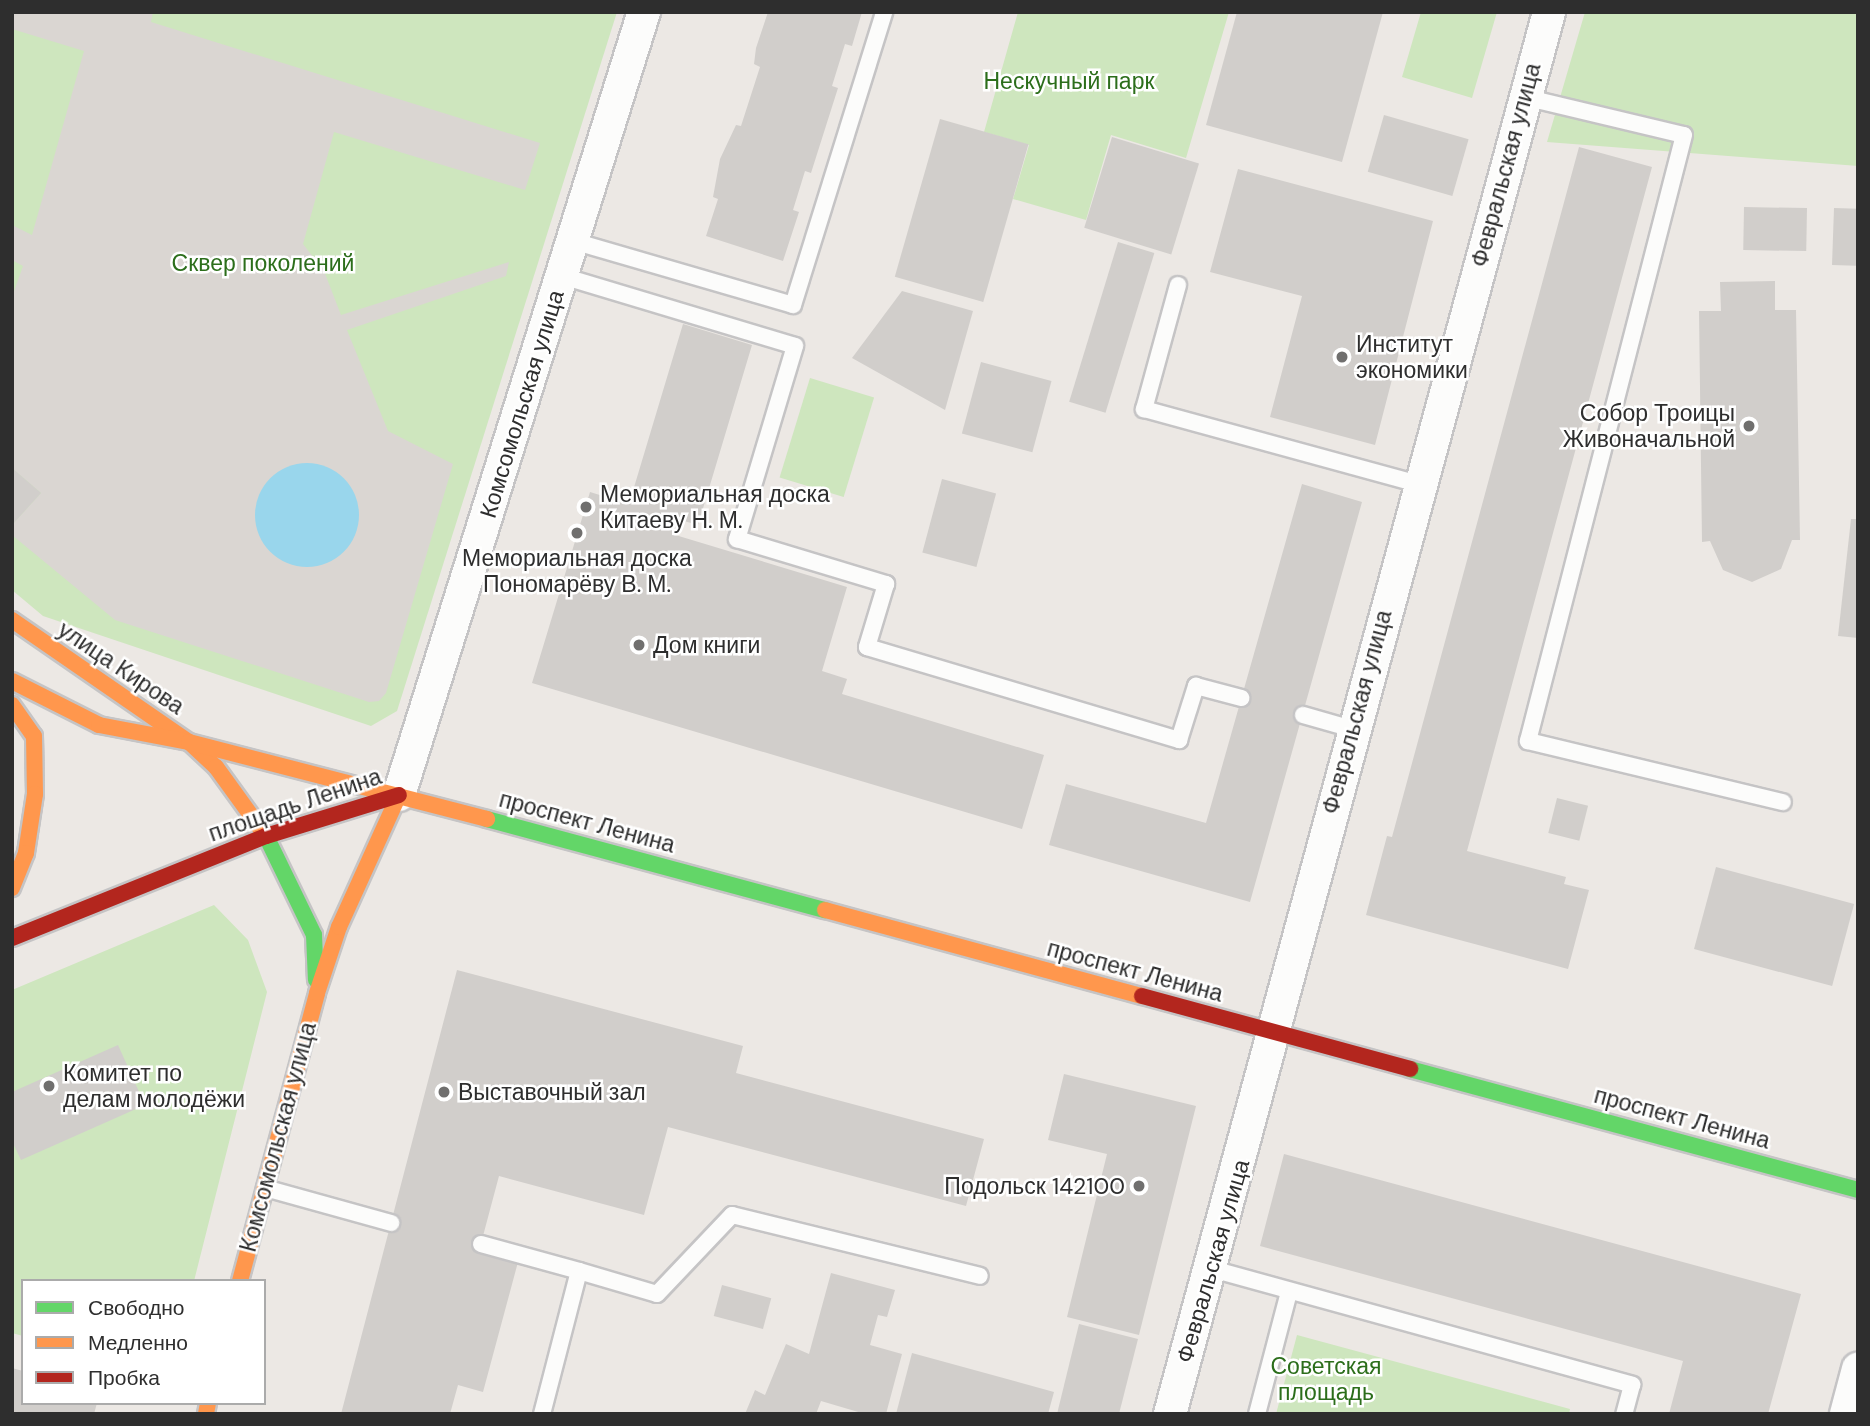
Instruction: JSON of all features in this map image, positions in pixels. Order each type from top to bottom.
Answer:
[{"type":"main road","name":"улица Кирова","points":[[12,620],[188,742]]},
{"type":"main road","name":"улица Кирова","points":[[12,681],[99,726],[188,742]]},
{"type":"main road","points":[[12,705],[34,736],[35,794],[26,853],[12,888]]},
{"type":"main road","name":"площадь Ленина","points":[[188,742],[399,795]]},
{"type":"main road","points":[[188,742],[216,767],[267,836],[314,934],[317,993]]},
{"type":"main road","name":"площадь Ленина","points":[[12,938],[267,836],[399,795]]},
{"type":"main road","points":[[317,993],[340,927],[399,795]]},
{"type":"main road","name":"проспект Ленина","points":[[399,795],[1858,1190]]},
{"type":"main road","name":"Комсомольская улица","points":[[241,1279],[317,993]]},
{"type":"street","name":"Комсомольская улица","points":[[399,795],[643,12]]},
{"type":"street","name":"Февральская улица","points":[[1170,1414],[1212,1269],[1352,729],[1549,12]]},
{"type":"street","points":[[1846,1414],[1858,1369]]},
{"type":"lane","points":[[573,241],[793,305],[884,12]]},
{"type":"lane","points":[[1524,97],[1684,135],[1528,741],[1783,802]]},
{"type":"lane","points":[[562,276],[795,346],[737,540],[886,584],[867,647],[1179,740],[1196,686],[1241,698]]},
{"type":"lane","points":[[1178,285],[1144,409],[1419,484]]},
{"type":"lane","points":[[1303,715],[1352,729]]},
{"type":"lane","points":[[264,1188],[391,1223]]},
{"type":"lane","points":[[481,1244],[657,1294],[732,1215],[980,1276]]},
{"type":"lane","points":[[1212,1269],[1632,1385],[1624,1414]]},
{"type":"lane","points":[[542,1414],[579,1270]]},
{"type":"lane","points":[[1258,1414],[1289,1292]]},
{"type":"green space","name":"Сквер поколений","points":[[12,12],[617,12],[397,711],[371,726],[43,616],[12,590]]},
{"type":"green space","name":"Нескучный парк","points":[[1018,12],[1229,12],[1186,158],[1111,135],[1086,220],[1013,199],[1029,145],[984,132]]},
{"type":"green space","points":[[1421,12],[1497,12],[1472,98],[1402,77]]},
{"type":"green space","points":[[1585,12],[1858,12],[1858,166],[1547,142]]},
{"type":"green space","points":[[810,378],[874,398],[844,497],[780,477]]},
{"type":"green space","points":[[214,905],[248,940],[267,992],[195,1279],[21,1279],[21,1335],[12,1333],[12,990]]},
{"type":"green space","name":"Советская площадь","points":[[1297,1335],[1570,1409],[1569,1414],[1276,1414]]},
{"type":"shaded area","name":"Сквер поколений","points":[[12,12],[153,12],[151,22],[540,143],[525,190],[334,132],[303,244],[324,271],[341,315],[509,262],[506,276],[347,330],[388,431],[453,464],[386,693],[379,701],[369,702],[115,620],[12,535],[12,525],[41,493],[12,468],[12,297],[23,266],[12,260],[12,225],[32,235],[84,51],[12,29]]},
{"type":"water","points":[[307,463],[327,467],[344,478],[355,495],[359,515],[355,535],[344,552],[327,563],[307,567],[287,563],[270,552],[259,535],[255,515],[259,495],[270,478],[287,467]]},
{"type":"building","points":[[768,12],[862,12],[852,46],[845,44],[832,86],[838,88],[811,173],[805,171],[793,210],[799,212],[783,261],[706,236],[718,199],[713,197],[720,159],[736,125],[741,126],[760,67],[754,64],[756,48]]},
{"type":"building","points":[[1237,12],[1383,12],[1342,162],[1206,125]]},
{"type":"building","points":[[1384,115],[1469,139],[1452,196],[1368,172]]},
{"type":"building","points":[[940,119],[1028,144],[983,302],[895,277]]},
{"type":"building","points":[[1112,137],[1199,164],[1171,254],[1084,228]]},
{"type":"building","points":[[1579,147],[1652,167],[1467,851],[1566,877],[1564,884],[1589,890],[1568,969],[1366,915],[1387,836],[1392,837]]},
{"type":"building","name":"Институт экономики","points":[[1238,169],[1433,221],[1375,445],[1270,417],[1302,296],[1210,272]]},
{"type":"building","points":[[1744,207],[1807,208],[1806,251],[1743,250]]},
{"type":"building","points":[[1834,208],[1858,209],[1856,266],[1832,265]]},
{"type":"building","points":[[1118,242],[1154,253],[1106,413],[1069,402]]},
{"type":"building","name":"Собор Троицы Живоначальной","points":[[1775,281],[1775,310],[1796,310],[1800,540],[1792,540],[1781,569],[1752,582],[1723,570],[1710,541],[1702,542],[1699,311],[1721,311],[1720,282]]},
{"type":"building","points":[[902,291],[973,311],[945,410],[852,358]]},
{"type":"building","points":[[683,324],[752,345],[698,525],[677,519],[672,534],[847,587],[822,671],[847,679],[842,694],[1044,755],[1022,829],[532,683],[590,492],[629,504]]},
{"type":"building","points":[[981,362],[1052,381],[1032,452],[962,433]]},
{"type":"building","points":[[12,468],[41,493],[12,525]]},
{"type":"building","points":[[942,479],[996,493],[976,567],[922,552]]},
{"type":"building","points":[[1302,484],[1362,502],[1250,902],[1049,845],[1066,784],[1206,823]]},
{"type":"building","points":[[1851,519],[1858,519],[1858,638],[1838,636]]},
{"type":"building","points":[[1557,798],[1588,806],[1579,841],[1548,833]]},
{"type":"building","points":[[1716,867],[1854,904],[1832,986],[1694,949]]},
{"type":"building","points":[[457,970],[743,1046],[736,1073],[984,1139],[966,1206],[668,1127],[644,1215],[499,1176],[479,1251],[518,1262],[483,1392],[458,1385],[450,1414],[341,1414]]},
{"type":"building","points":[[118,1045],[145,1105],[21,1160],[12,1141],[12,1092]]},
{"type":"building","points":[[1064,1074],[1196,1106],[1139,1335],[1067,1317],[1107,1154],[1048,1140]]},
{"type":"building","points":[[1284,1154],[1801,1294],[1768,1414],[1669,1414],[1683,1361],[1260,1246]]},
{"type":"building","points":[[831,1273],[895,1290],[887,1317],[878,1315],[870,1345],[902,1354],[886,1414],[865,1414],[821,1401],[816,1414],[745,1414],[755,1390],[765,1395],[786,1344],[809,1354]]},
{"type":"building","points":[[722,1285],[771,1298],[763,1329],[714,1316]]},
{"type":"building","points":[[1079,1324],[1138,1339],[1119,1414],[1057,1414]]},
{"type":"building","points":[[912,1353],[1054,1392],[1048,1414],[896,1414]]},
{"type":"building","points":[[12,1368],[21,1370],[21,1405],[96,1405],[94,1414],[12,1414]]},
{"type":"traffic: fast","points":[[487,819],[825,910]]},
{"type":"traffic: fast","points":[[266,836],[314,935],[316,980]]},
{"type":"traffic: fast","points":[[1410,1069],[1858,1190]]},
{"type":"traffic: slow","points":[[12,620],[189,742],[216,767],[266,836]]},
{"type":"traffic: slow","points":[[12,681],[99,725],[189,742],[487,819]]},
{"type":"traffic: slow","points":[[12,705],[34,736],[35,794],[26,853],[12,888]]},
{"type":"traffic: slow","points":[[241,1279],[317,993],[339,927],[399,795]]},
{"type":"traffic: slow","points":[[825,910],[1142,996]]},
{"type":"traffic: slow","points":[[206,1414],[208,1405]]},
{"type":"traffic: jam","points":[[12,938],[266,836],[399,795]]},
{"type":"traffic: jam","points":[[1142,996],[1410,1069]]},
{"type":"place","name":"Институт экономики","points":[[1342,357]]},
{"type":"place","name":"Собор Троицы Живоначальной","points":[[1749,426]]},
{"type":"place","name":"Мемориальная доска Китаеву Н. М.","points":[[586,507]]},
{"type":"place","name":"Мемориальная доска Пономарёву В. М.","points":[[577,533]]},
{"type":"place","name":"Дом книги","points":[[639,645]]},
{"type":"place","name":"Комитет по делам молодёжи","points":[[49,1086]]},
{"type":"place","name":"Выставочный зал","points":[[444,1092]]},
{"type":"place","name":"Подольск 142100","points":[[1139,1186]]}]
